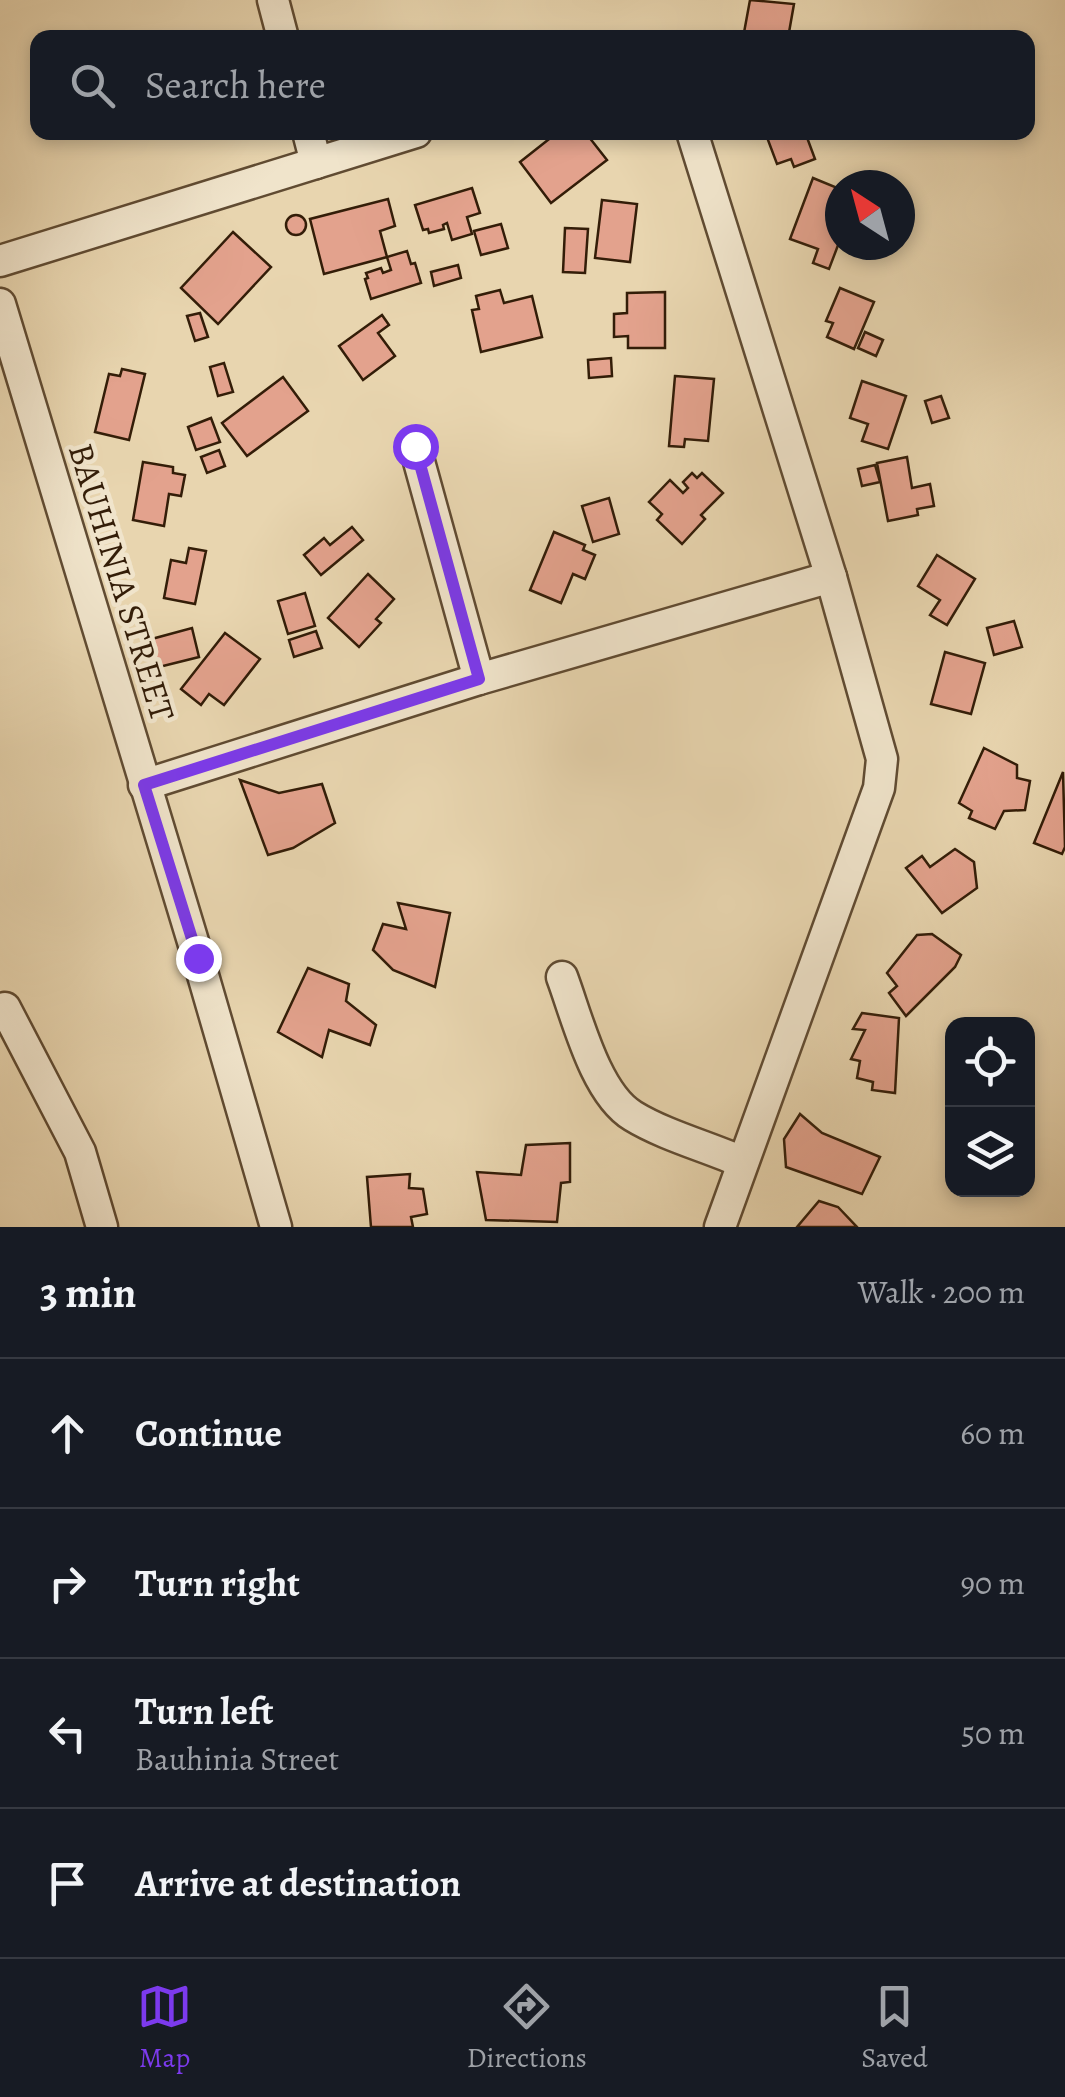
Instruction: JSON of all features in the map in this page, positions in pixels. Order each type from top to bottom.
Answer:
[{"type":"street","points":[[272,0],[281,30]]},
{"type":"street","points":[[310,140],[316,163]]},
{"type":"street","points":[[0,261],[390,140]]},
{"type":"street","points":[[694,140],[831,577],[882,759],[879,788],[720,1227]]},
{"type":"street","name":"BAUHINIA STREET","points":[[0,304],[276,1227]]},
{"type":"street","points":[[415,446],[479,679]]},
{"type":"street","points":[[144,785],[479,679],[831,577]]},
{"type":"street","points":[[562,977],[601,1078],[616,1102],[632,1116],[742,1162]]},
{"type":"street","points":[[5,1008],[80,1152],[102,1227]]},
{"type":"building","points":[[750,0],[794,4],[789,30],[744,30]]},
{"type":"building","points":[[548,140],[591,140],[607,160],[551,203],[520,162]]},
{"type":"building","points":[[768,140],[808,140],[815,159],[794,167],[791,159],[777,164]]},
{"type":"building","points":[[813,178],[825,183],[825,260],[832,260],[829,269],[813,263],[818,249],[790,239]]},
{"type":"building","points":[[472,188],[480,213],[467,217],[472,234],[452,240],[447,223],[444,229],[429,233],[428,229],[423,230],[415,205]]},
{"type":"building","points":[[388,199],[395,226],[380,231],[387,257],[324,274],[310,219]]},
{"type":"building","points":[[602,200],[637,204],[630,262],[595,258]]},
{"type":"building","points":[[296,215],[306,225],[296,235],[286,225]]},
{"type":"building","points":[[501,224],[508,248],[481,255],[474,231]]},
{"type":"building","points":[[565,228],[588,229],[585,273],[563,272]]},
{"type":"building","points":[[233,232],[271,267],[218,324],[181,288]]},
{"type":"building","points":[[407,251],[421,283],[371,299],[366,273],[381,268],[383,273],[391,270],[387,257]]},
{"type":"building","points":[[458,265],[461,278],[434,286],[431,272]]},
{"type":"building","points":[[840,288],[874,302],[854,349],[827,337],[833,323],[826,321]]},
{"type":"building","points":[[500,290],[504,303],[532,296],[542,337],[481,352],[472,310],[479,309],[476,296]]},
{"type":"building","points":[[665,292],[665,348],[628,348],[628,336],[614,337],[614,314],[627,313],[627,293]]},
{"type":"building","points":[[200,313],[208,337],[195,341],[187,316]]},
{"type":"building","points":[[382,315],[389,325],[378,333],[395,356],[363,380],[339,346]]},
{"type":"building","points":[[865,332],[883,340],[876,356],[858,348]]},
{"type":"building","points":[[611,358],[612,376],[589,378],[588,360]]},
{"type":"building","points":[[224,363],[233,392],[218,396],[210,367]]},
{"type":"building","points":[[122,369],[145,374],[129,440],[95,432],[109,374],[120,376]]},
{"type":"building","points":[[675,376],[714,379],[708,441],[685,439],[684,447],[669,446]]},
{"type":"building","points":[[283,377],[308,411],[247,456],[222,423]]},
{"type":"building","points":[[862,381],[906,396],[888,449],[862,441],[868,424],[850,418]]},
{"type":"building","points":[[941,396],[949,418],[932,423],[925,401]]},
{"type":"building","points":[[211,418],[220,442],[196,450],[188,427]]},
{"type":"building","points":[[219,450],[225,466],[207,473],[201,457]]},
{"type":"building","points":[[907,457],[912,488],[930,484],[934,506],[917,509],[918,515],[888,521],[877,463]]},
{"type":"building","points":[[143,462],[173,467],[173,473],[185,475],[181,496],[169,494],[164,526],[133,520]]},
{"type":"building","points":[[875,465],[880,482],[862,486],[858,469]]},
{"type":"building","points":[[692,473],[697,478],[702,473],[723,493],[701,515],[705,519],[682,544],[657,520],[662,514],[649,502],[670,480],[683,493],[688,488],[683,482]]},
{"type":"building","points":[[609,498],[619,534],[593,542],[582,506]]},
{"type":"building","points":[[352,527],[363,540],[321,575],[304,555],[324,538],[330,545]]},
{"type":"building","points":[[554,532],[585,545],[583,550],[595,555],[585,579],[573,574],[561,603],[530,590]]},
{"type":"building","points":[[189,548],[206,551],[195,604],[164,598],[171,560],[186,563]]},
{"type":"building","points":[[937,555],[975,579],[947,625],[930,615],[940,600],[918,586]]},
{"type":"building","points":[[368,574],[394,599],[376,619],[381,623],[359,647],[328,618]]},
{"type":"building","points":[[305,593],[315,626],[288,634],[278,601]]},
{"type":"building","points":[[1014,621],[1022,647],[994,655],[987,628]]},
{"type":"building","points":[[192,628],[199,657],[155,668],[148,640]]},
{"type":"building","points":[[316,631],[322,648],[294,657],[289,640]]},
{"type":"building","points":[[225,633],[260,659],[224,705],[209,694],[201,705],[181,689]]},
{"type":"building","points":[[945,652],[985,663],[971,714],[931,704]]},
{"type":"building","points":[[984,748],[1017,765],[1017,778],[1030,781],[1025,810],[1004,811],[995,829],[969,818],[972,811],[959,803]]},
{"type":"building","points":[[1063,772],[1065,847],[1062,854],[1034,843]]},
{"type":"building","points":[[240,780],[279,793],[322,784],[335,823],[293,848],[268,855]]},
{"type":"building","points":[[955,849],[974,862],[977,888],[942,913],[906,868],[922,856],[930,867]]},
{"type":"building","points":[[398,903],[450,913],[435,987],[393,970],[373,950],[383,924],[406,929]]},
{"type":"building","points":[[932,934],[961,955],[955,967],[906,1016],[889,993],[897,986],[887,973],[917,935]]},
{"type":"building","points":[[308,968],[349,984],[346,1001],[376,1025],[370,1045],[329,1030],[322,1057],[278,1032]]},
{"type":"building","points":[[862,1013],[899,1018],[895,1093],[872,1090],[873,1082],[857,1078],[860,1061],[851,1059],[865,1030],[853,1029]]},
{"type":"building","points":[[800,1114],[822,1133],[880,1157],[862,1194],[786,1167],[784,1139]]},
{"type":"building","points":[[570,1143],[570,1182],[561,1183],[557,1222],[486,1220],[477,1172],[521,1175],[526,1145]]},
{"type":"building","points":[[410,1174],[409,1188],[423,1189],[427,1214],[411,1217],[413,1227],[371,1227],[367,1177]]},
{"type":"building","points":[[819,1201],[838,1207],[857,1227],[797,1227]]},
{"type":"route","points":[[198,958],[144,785],[479,679],[415,446]]}]
